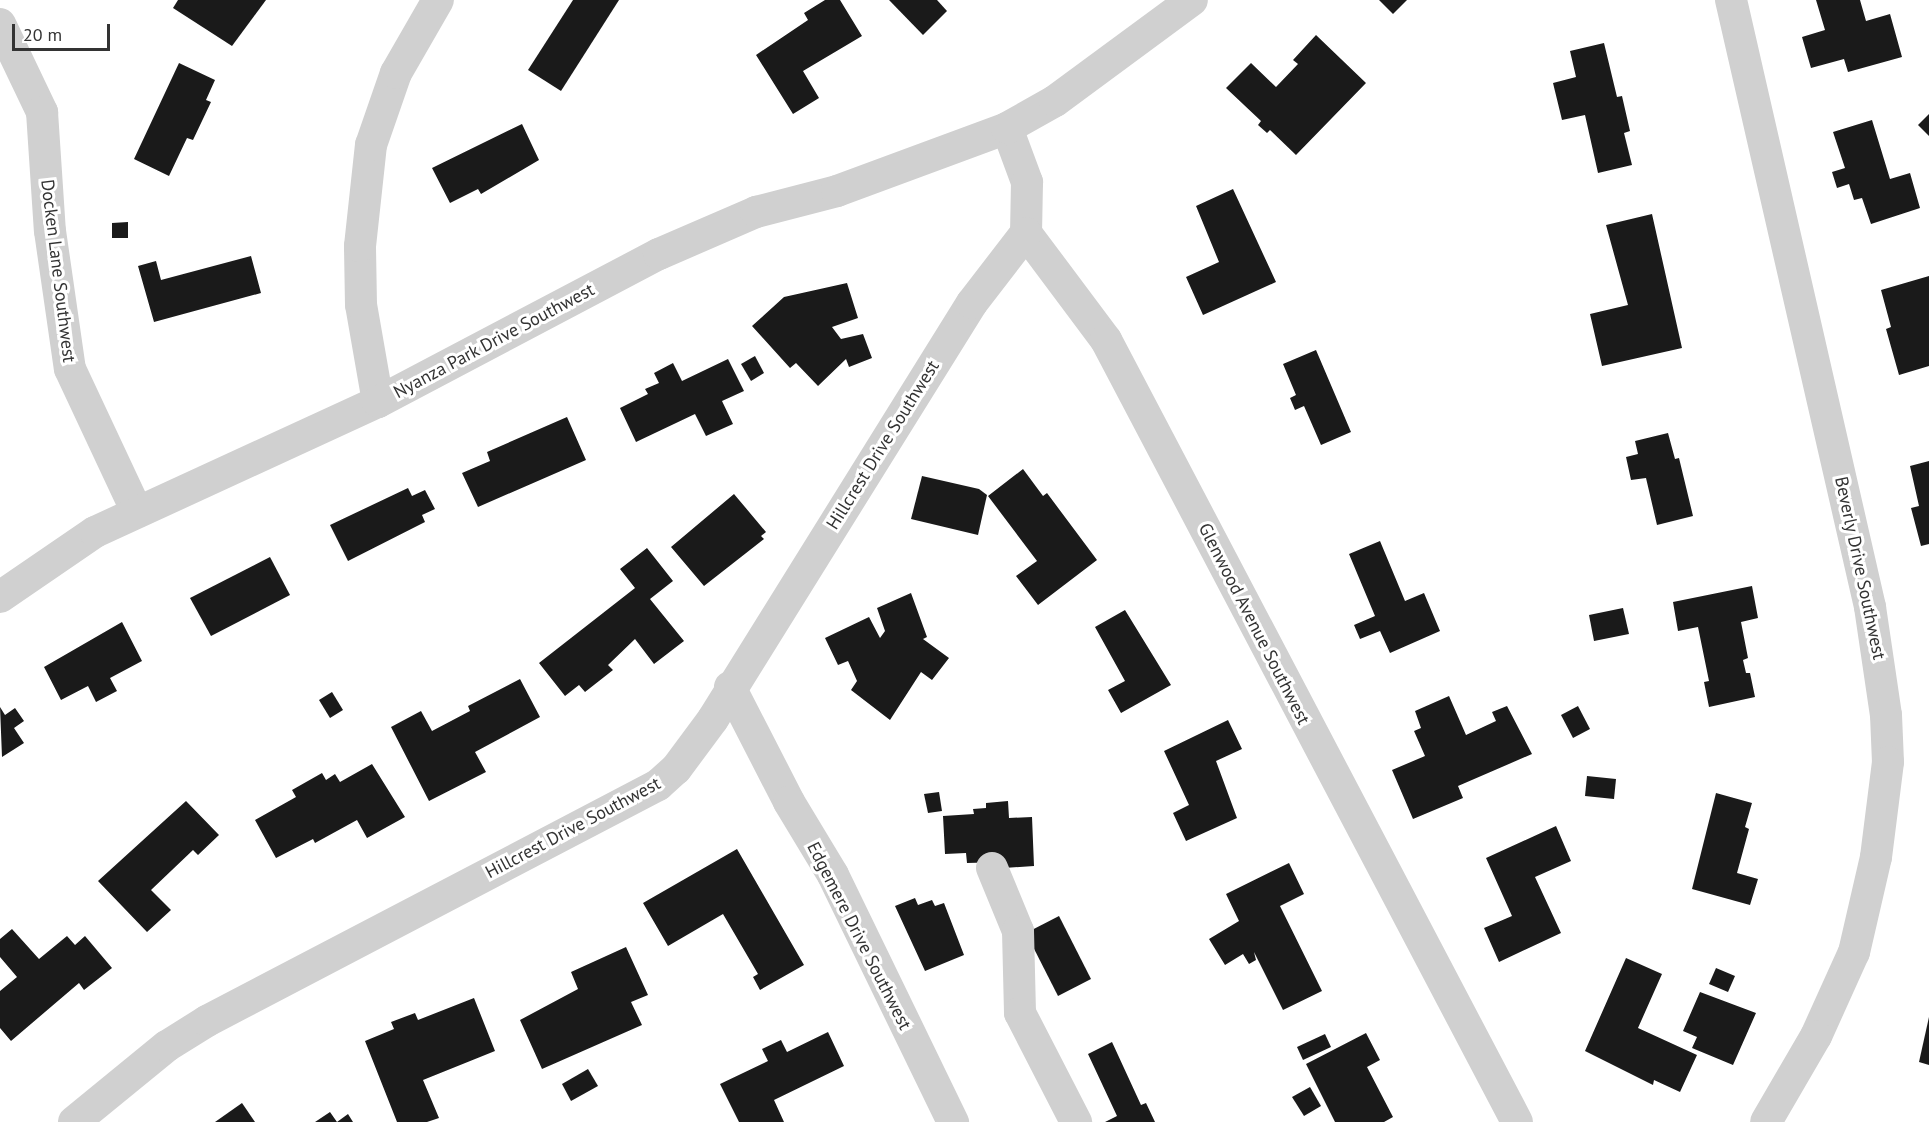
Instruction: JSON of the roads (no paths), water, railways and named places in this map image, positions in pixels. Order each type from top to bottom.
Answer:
[{"type":"street","points":[[378,402],[361,305],[360,246],[371,145],[396,73],[438,0]]},
{"type":"street","points":[[1026,232],[1028,182],[1007,128],[1055,101],[1192,0]]},
{"type":"street","name":"Beverly Drive Southwest","points":[[1731,0],[1870,608],[1886,715],[1888,762],[1876,857],[1854,952],[1816,1036],[1766,1122]]},
{"type":"street","name":"Docken Lane Southwest","points":[[0,24],[42,112],[50,231],[70,369],[137,512]]},
{"type":"street","name":"Nyanza Park Drive Southwest","points":[[0,597],[95,532],[378,402],[659,254],[756,212],[837,191],[1007,128]]},
{"type":"street","name":"Hillcrest Drive Southwest","points":[[74,1122],[167,1046],[207,1021],[658,785],[692,750],[972,303],[1026,232]]},
{"type":"street","name":"Glenwood Avenue Southwest","points":[[1026,232],[1106,340],[1516,1122]]},
{"type":"street","name":"Edgemere Drive Southwest","points":[[730,687],[789,802],[833,875],[953,1122]]},
{"type":"street","points":[[992,868],[1018,932],[1020,1013],[1076,1122]]}]
